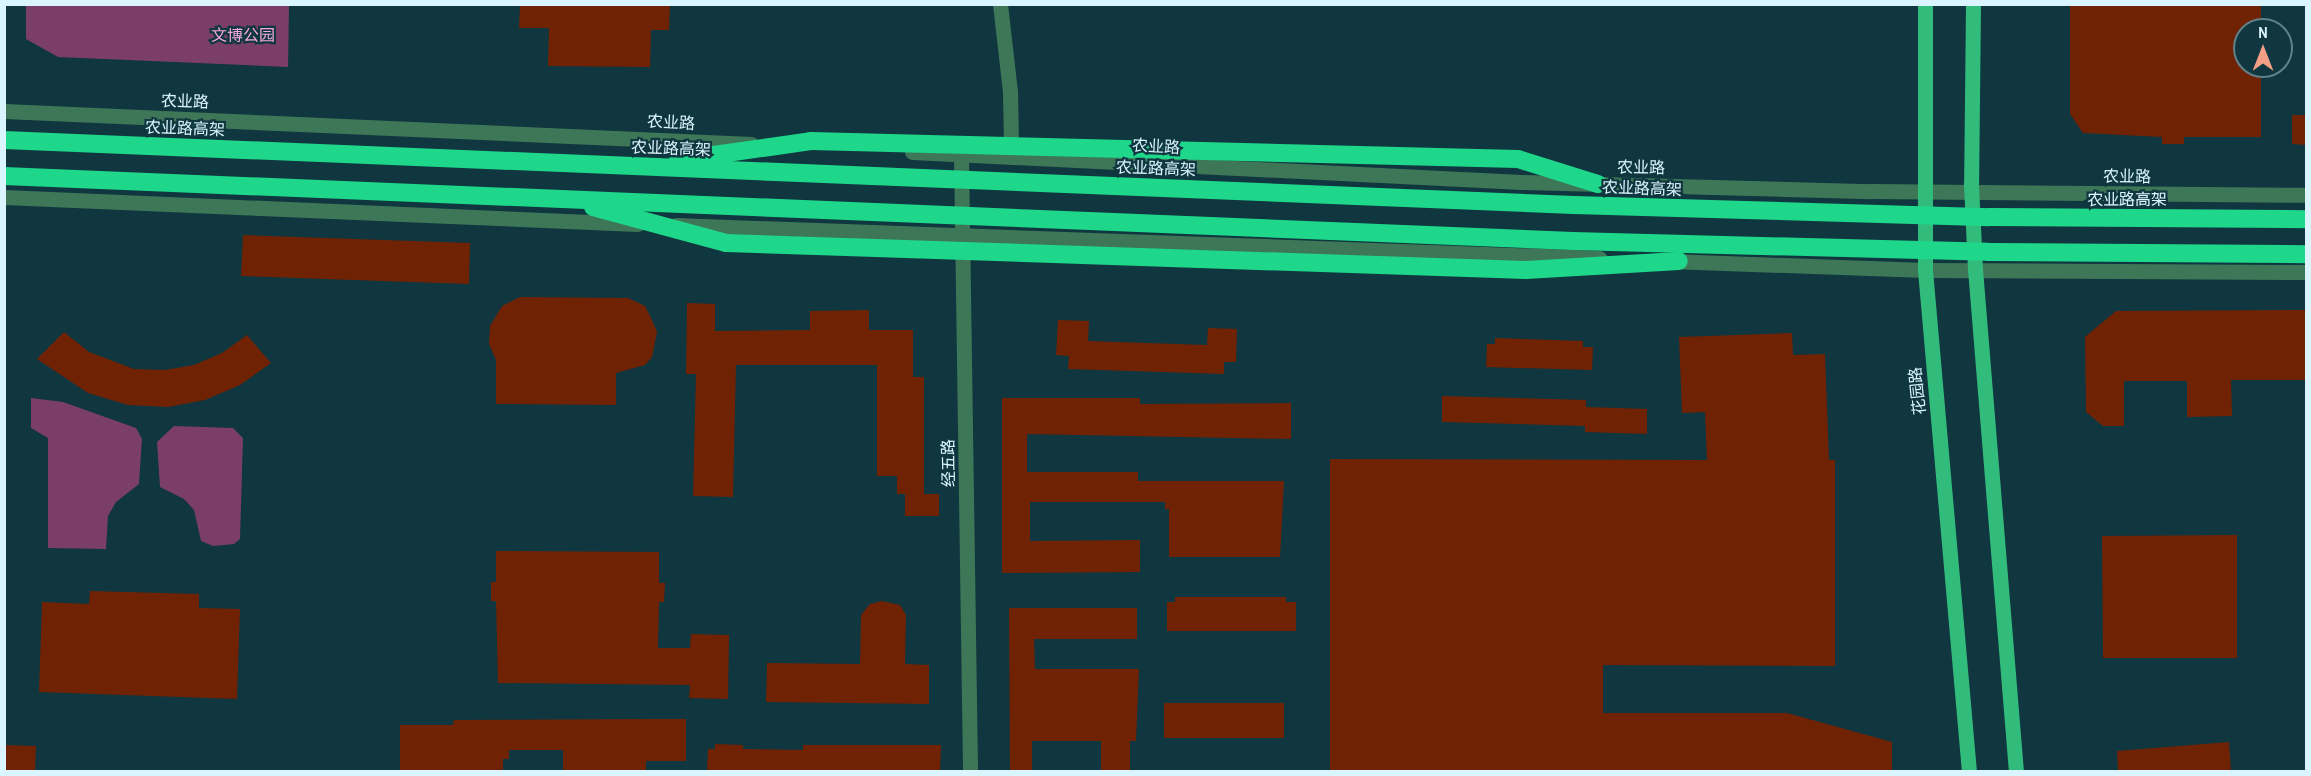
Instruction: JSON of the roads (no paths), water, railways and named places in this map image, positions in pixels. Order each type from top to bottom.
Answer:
[{"type":"highway","name":"农业路高架","points":[[4,140],[1824,214],[2307,219]]},
{"type":"highway","points":[[633,166],[811,141],[1518,159],[1598,184]]},
{"type":"highway","points":[[4,176],[1811,249],[2307,254]]},
{"type":"highway","points":[[563,198],[726,243],[1526,270],[1679,261]]},
{"type":"main road","name":"花园路","points":[[1925,4],[1925,270],[1969,771]]},
{"type":"main road","points":[[1973,4],[1972,192],[1975,269],[2016,771]]},
{"type":"street","points":[[1000,4],[1010,92],[1011,146]]},
{"type":"street","name":"农业路","points":[[4,111],[1598,184],[1924,192],[2307,195]]},
{"type":"street","name":"经五路","points":[[961,154],[970,771]]},
{"type":"street","points":[[4,197],[1925,270],[2307,272]]},
{"type":"park label","name":"文博公园","points":[[243,35]]}]
